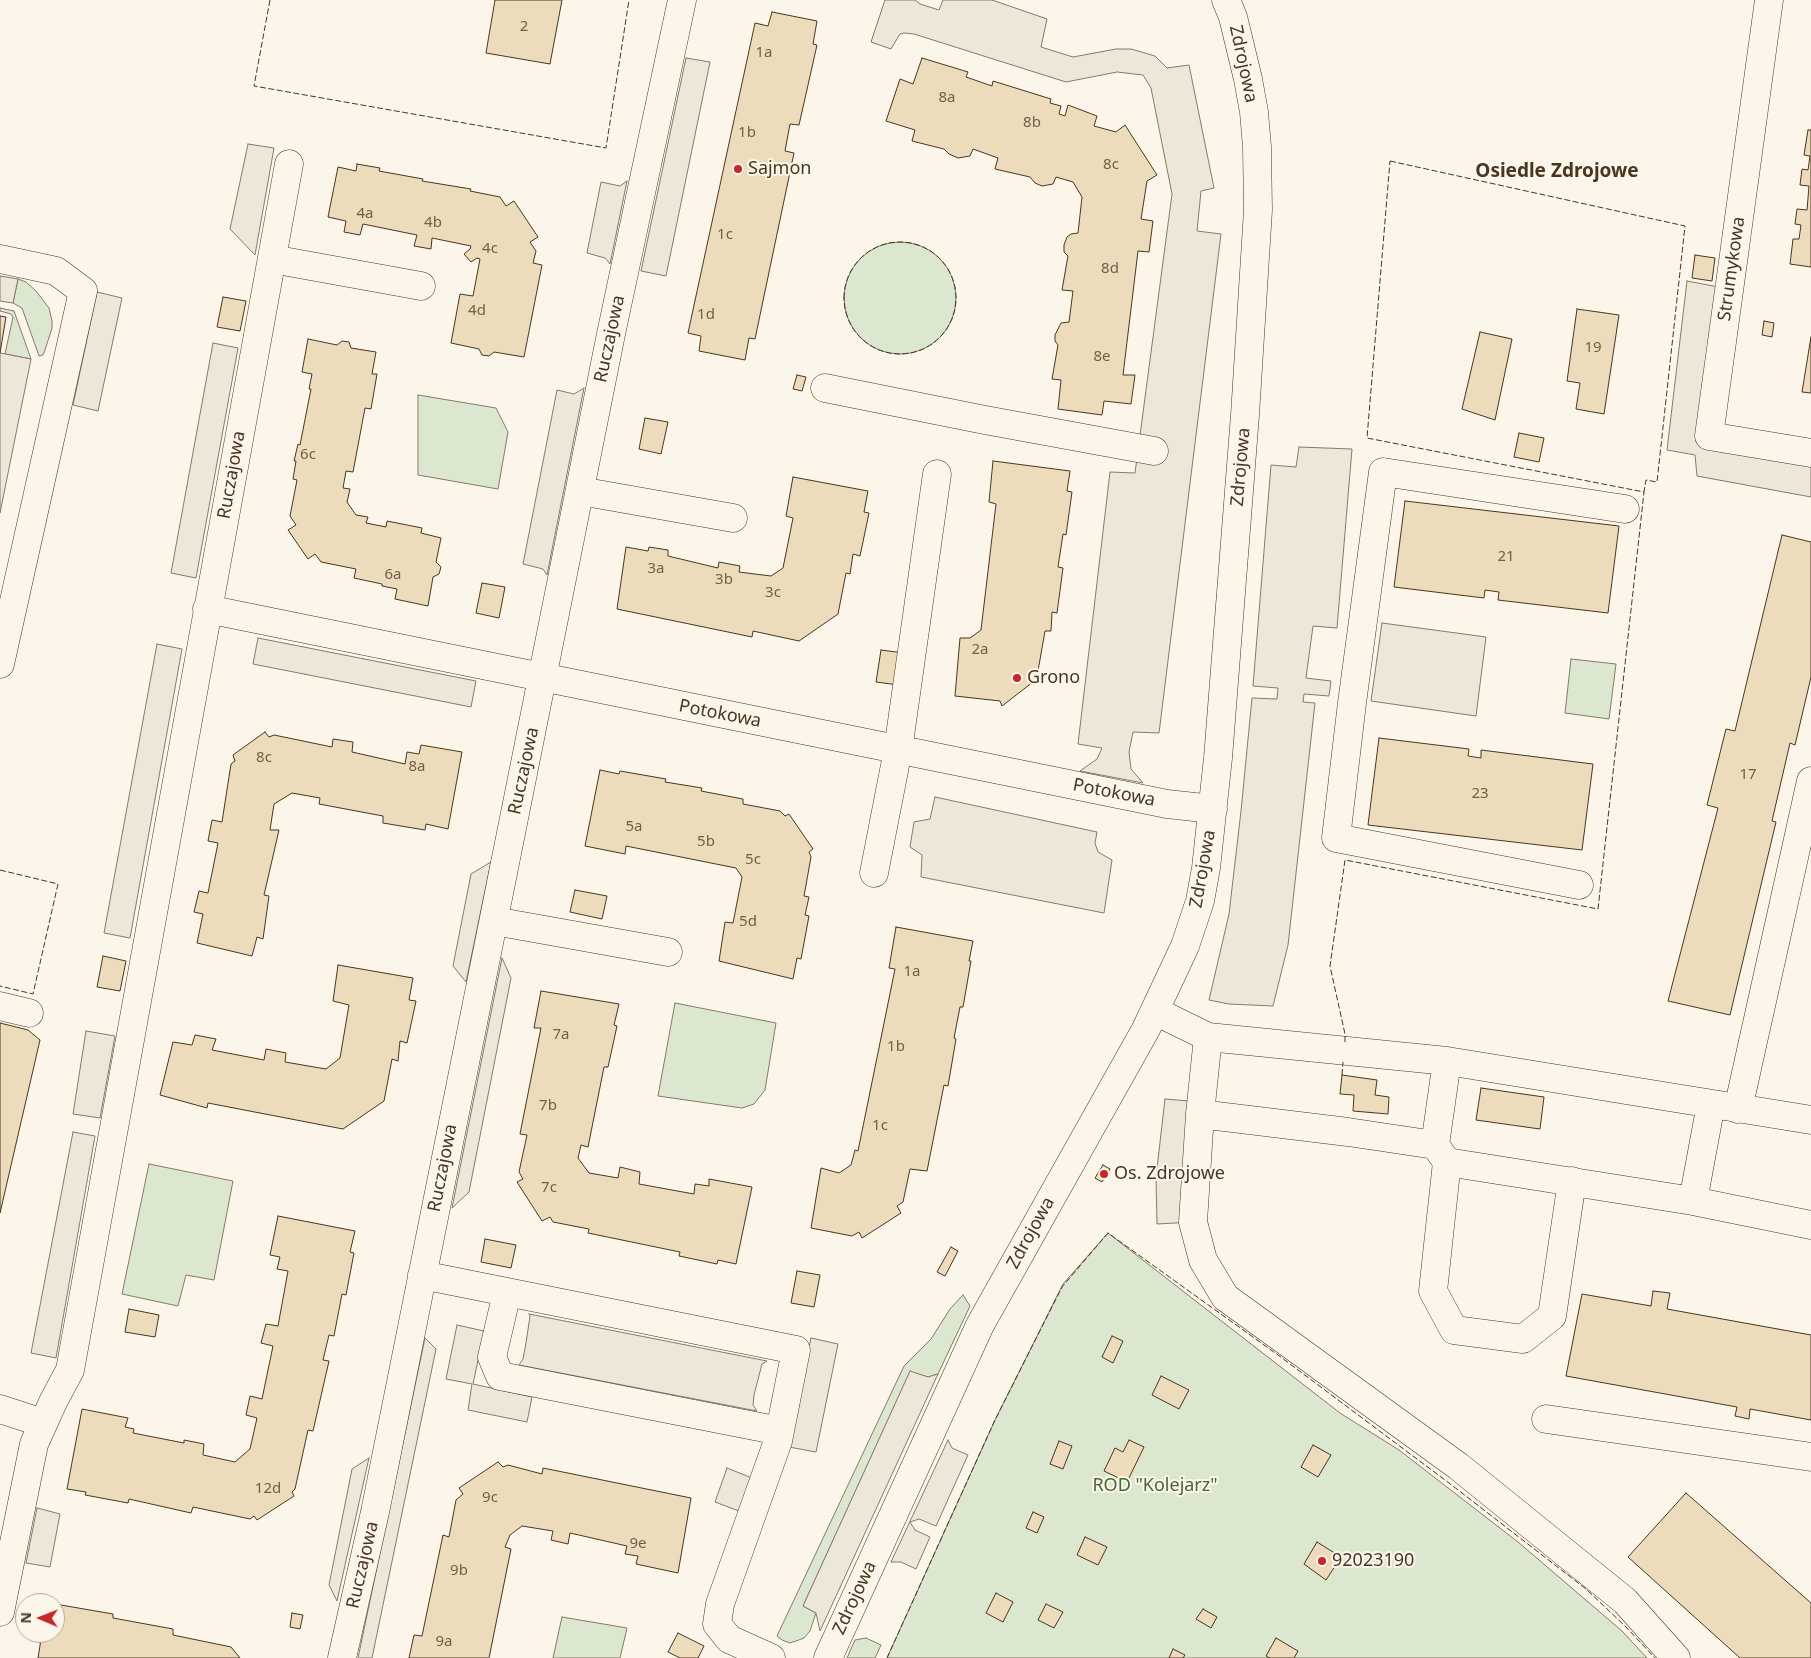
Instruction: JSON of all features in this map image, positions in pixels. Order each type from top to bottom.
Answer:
[{"type":"street","name":"Ruczajowa","points":[[342,1658],[375,1512],[611,334],[682,0]]},
{"type":"street","name":"Zdrojowa","points":[[828,1658],[980,1325],[1155,1011],[1185,946],[1200,901],[1213,809],[1245,415],[1258,210],[1258,147],[1248,79],[1233,17],[1226,0]]},
{"type":"street","name":"Strumykowa","points":[[1769,0],[1709,436],[1811,453]]},
{"type":"street","name":"Ruczajowa","points":[[0,1612],[34,1444],[70,1370],[289,164]]},
{"type":"street","points":[[272,259],[421,286]]},
{"type":"street","points":[[0,260],[56,271],[83,291],[0,664]]},
{"type":"street","points":[[825,388],[1154,451]]},
{"type":"street","points":[[1579,884],[1336,838],[1354,686],[1383,472],[1625,509]]},
{"type":"street","points":[[874,873],[898,750],[937,474]]},
{"type":"street","points":[[580,491],[733,518]]},
{"type":"street","points":[[207,609],[543,678]]},
{"type":"street","name":"Potokowa","points":[[543,678],[1167,804],[1213,809]]},
{"type":"street","points":[[1738,1109],[1811,781]]},
{"type":"street","points":[[494,921],[668,952]]},
{"type":"street","points":[[0,1006],[29,1013]]},
{"type":"street","points":[[1155,1011],[1208,1037],[1447,1061],[1811,1120]]},
{"type":"street","points":[[1208,1037],[1200,1114],[1193,1222],[1203,1260],[1226,1297],[1458,1466],[1624,1600],[1676,1658]]},
{"type":"street","points":[[1447,1061],[1433,1291],[1454,1330],[1523,1340],[1552,1316],[1572,1181]]},
{"type":"street","points":[[1693,1201],[1711,1104]]},
{"type":"street","points":[[1200,1114],[1348,1132],[1441,1154],[1572,1181],[1693,1201],[1811,1225]]},
{"type":"street","points":[[422,1275],[796,1350],[780,1432],[720,1604],[718,1624],[729,1640],[770,1658]]},
{"type":"street","points":[[507,1293],[492,1357],[500,1376],[780,1432]]},
{"type":"street","points":[[0,1409],[43,1423]]},
{"type":"street","points":[[1546,1419],[1811,1457]]},
{"type":"green space","points":[[900,242],[922,246],[940,258],[952,276],[956,298],[952,320],[940,338],[922,350],[900,354],[878,350],[860,338],[848,320],[844,298],[848,276],[860,258],[878,246]]},
{"type":"green space","points":[[18,279],[26,282],[36,291],[49,308],[52,328],[43,355],[39,356],[22,308],[13,303]]},
{"type":"green space","points":[[0,308],[14,311],[31,359],[5,354],[13,317],[11,314],[0,311]]},
{"type":"green space","points":[[418,395],[496,408],[508,432],[498,489],[418,475]]},
{"type":"green space","points":[[1571,659],[1616,664],[1609,719],[1565,713]]},
{"type":"green space","points":[[675,1003],[776,1023],[765,1090],[754,1104],[742,1108],[658,1096]]},
{"type":"green space","points":[[149,1164],[233,1181],[214,1280],[186,1275],[178,1306],[122,1294]]},
{"type":"green space","name":"ROD \"Kolejarz\"","points":[[1108,1233],[1340,1413],[1399,1450],[1518,1542],[1622,1631],[1647,1658],[887,1658],[995,1420],[1063,1284]]},
{"type":"green space","points":[[963,1295],[970,1306],[938,1374],[928,1377],[910,1372],[803,1606],[816,1613],[810,1631],[804,1638],[790,1643],[782,1640],[777,1636],[904,1366],[931,1339],[950,1309]]},
{"type":"green space","points":[[562,1617],[627,1628],[620,1658],[553,1658]]},
{"type":"green space","points":[[866,1638],[881,1645],[875,1658],[847,1658],[855,1640]]},
{"type":"shaded area","points":[[885,0],[915,0],[920,4],[939,10],[943,0],[992,0],[1047,19],[1041,47],[1073,57],[1116,49],[1131,49],[1155,56],[1167,68],[1189,65],[1214,188],[1201,191],[1197,231],[1221,234],[1159,733],[1133,732],[1129,752],[1131,769],[1143,783],[1080,771],[1097,759],[1102,748],[1078,744],[1110,472],[1135,473],[1172,194],[1151,88],[1143,75],[1117,72],[1066,82],[914,34],[900,34],[891,49],[871,42]]},
{"type":"shaded area","points":[[686,58],[710,62],[666,276],[641,271]]},
{"type":"shaded area","points":[[248,144],[274,148],[255,255],[230,229]]},
{"type":"shaded area","points":[[627,181],[610,264],[605,258],[587,253],[601,182],[620,186]]},
{"type":"shaded area","points":[[0,276],[18,279],[13,303],[0,301]]},
{"type":"shaded area","points":[[1687,281],[1729,289],[1709,436],[1811,453],[1811,497],[1697,476],[1695,455],[1667,450]]},
{"type":"shaded area","points":[[97,292],[122,298],[98,411],[73,405]]},
{"type":"shaded area","points":[[213,343],[238,348],[196,578],[171,573]]},
{"type":"shaded area","points":[[0,353],[31,359],[0,513]]},
{"type":"shaded area","points":[[584,388],[547,575],[543,569],[523,564],[557,390],[574,394]]},
{"type":"shaded area","points":[[1299,447],[1352,449],[1337,628],[1313,626],[1306,678],[1331,681],[1329,696],[1304,694],[1303,702],[1315,703],[1288,945],[1273,1006],[1229,1004],[1209,1000],[1229,914],[1252,698],[1277,699],[1278,688],[1253,686],[1271,465],[1296,467]]},
{"type":"shaded area","points":[[1382,623],[1486,637],[1476,716],[1371,701]]},
{"type":"shaded area","points":[[258,638],[476,681],[471,707],[253,664]]},
{"type":"shaded area","points":[[157,644],[182,649],[130,938],[104,933]]},
{"type":"shaded area","points":[[935,797],[1097,832],[1095,843],[1098,852],[1112,860],[1104,913],[921,877],[922,855],[910,847],[914,822],[930,819]]},
{"type":"shaded area","points":[[491,862],[466,982],[453,966],[471,874]]},
{"type":"shaded area","points":[[502,958],[511,978],[469,1192],[452,1208]]},
{"type":"shaded area","points":[[86,1031],[115,1036],[100,1118],[73,1114]]},
{"type":"shaded area","points":[[1165,1099],[1202,1102],[1193,1222],[1157,1224],[1156,1177]]},
{"type":"shaded area","points":[[73,1132],[95,1136],[56,1358],[31,1353]]},
{"type":"shaded area","points":[[529,1314],[767,1361],[762,1364],[754,1395],[753,1405],[757,1411],[519,1365],[523,1359]]},
{"type":"shaded area","points":[[457,1325],[484,1331],[473,1384],[532,1397],[527,1422],[468,1410],[472,1384],[446,1379]]},
{"type":"shaded area","points":[[425,1338],[436,1349],[372,1658],[358,1658]]},
{"type":"shaded area","points":[[811,1338],[838,1344],[816,1452],[789,1447]]},
{"type":"shaded area","points":[[910,1371],[928,1377],[938,1374],[820,1631],[816,1613],[803,1606]]},
{"type":"shaded area","points":[[948,1440],[952,1448],[968,1455],[936,1526],[919,1519],[910,1522],[915,1530],[930,1537],[916,1569],[901,1562],[891,1562]]},
{"type":"shaded area","points":[[369,1458],[337,1601],[329,1585],[352,1469]]},
{"type":"shaded area","points":[[727,1468],[752,1478],[739,1511],[715,1502]]},
{"type":"shaded area","points":[[37,1508],[60,1514],[50,1567],[26,1563]]},
{"type":"building","points":[[495,0],[562,0],[550,64],[486,53]]},
{"type":"building","points":[[772,12],[817,21],[813,44],[817,45],[799,125],[790,124],[785,151],[794,153],[755,339],[749,338],[745,360],[699,351],[701,336],[688,333],[755,23],[768,26]]},
{"type":"building","points":[[922,58],[968,72],[966,77],[992,86],[993,81],[1051,99],[1050,103],[1061,106],[1059,114],[1065,116],[1068,105],[1097,116],[1094,126],[1116,132],[1125,125],[1157,175],[1147,181],[1141,219],[1153,221],[1149,252],[1138,251],[1123,375],[1135,375],[1131,404],[1104,401],[1102,415],[1058,409],[1061,380],[1052,379],[1058,345],[1055,341],[1055,335],[1061,323],[1069,322],[1073,291],[1062,290],[1068,256],[1064,252],[1064,245],[1067,237],[1078,233],[1082,197],[1073,182],[1056,177],[1053,184],[1042,186],[1035,183],[1030,177],[995,169],[998,158],[973,149],[970,156],[958,158],[949,154],[944,149],[912,141],[915,130],[886,121],[900,79],[913,84]]},
{"type":"building","points":[[1808,130],[1811,130],[1811,267],[1790,264],[1793,239],[1799,239],[1801,225],[1795,224],[1797,209],[1807,210],[1809,186],[1800,185],[1802,169],[1808,170],[1810,156],[1804,155]]},
{"type":"building","points":[[357,164],[380,168],[379,171],[423,179],[422,181],[471,189],[470,191],[500,197],[506,206],[514,201],[538,237],[530,242],[536,251],[533,263],[542,265],[524,357],[494,352],[489,356],[482,355],[479,349],[451,343],[460,294],[473,296],[480,259],[477,258],[471,262],[464,254],[471,246],[432,238],[431,249],[414,246],[417,235],[363,224],[360,235],[344,232],[346,221],[328,217],[338,167],[356,171]]},
{"type":"building","points":[[1695,255],[1715,258],[1712,281],[1692,278]]},
{"type":"building","points":[[223,297],[246,301],[240,331],[217,327]]},
{"type":"building","points":[[1577,309],[1619,315],[1604,414],[1576,409],[1580,383],[1567,381]]},
{"type":"building","points":[[0,316],[6,317],[0,353]]},
{"type":"building","points":[[1764,321],[1774,323],[1772,337],[1762,335]]},
{"type":"building","points":[[1480,332],[1512,339],[1495,420],[1462,409]]},
{"type":"building","points":[[1811,337],[1811,393],[1802,392]]},
{"type":"building","points":[[308,339],[337,345],[342,341],[349,342],[351,348],[376,352],[372,374],[377,374],[371,409],[365,408],[353,472],[346,471],[343,488],[350,489],[347,502],[356,515],[368,517],[366,523],[386,527],[387,521],[422,528],[421,533],[441,538],[436,562],[441,567],[439,574],[433,577],[428,606],[395,599],[397,589],[354,578],[356,569],[321,562],[315,554],[308,559],[288,530],[296,525],[290,516],[297,480],[293,479],[296,461],[294,461],[298,444],[300,445],[311,389],[309,389],[312,374],[302,372]]},
{"type":"building","points":[[797,375],[806,377],[802,391],[793,389]]},
{"type":"building","points":[[645,418],[668,422],[661,454],[639,449]]},
{"type":"building","points":[[1519,433],[1544,438],[1539,462],[1514,457]]},
{"type":"building","points":[[993,461],[1070,471],[1067,491],[1072,492],[1066,535],[1063,534],[1058,567],[1063,568],[1057,613],[1052,612],[1051,631],[1045,631],[1038,671],[1042,675],[1002,706],[1000,701],[955,696],[960,638],[970,638],[981,630],[996,504],[989,502]]},
{"type":"building","points":[[793,477],[868,491],[864,512],[869,513],[860,556],[853,554],[850,574],[846,573],[838,614],[799,641],[753,631],[752,637],[617,609],[626,547],[648,551],[649,547],[668,550],[668,556],[718,568],[719,562],[740,566],[739,572],[771,576],[783,568],[793,518],[786,516]]},
{"type":"building","points":[[1405,501],[1619,526],[1608,613],[1498,600],[1499,592],[1485,590],[1484,598],[1394,587]]},
{"type":"building","points":[[1782,535],[1811,542],[1811,677],[1795,745],[1790,743],[1772,821],[1776,822],[1730,1015],[1668,1001],[1718,808],[1707,805],[1726,729],[1735,731]]},
{"type":"building","points":[[482,583],[505,587],[499,618],[476,613]]},
{"type":"building","points":[[881,650],[904,653],[899,685],[876,682]]},
{"type":"building","points":[[265,732],[269,737],[274,735],[332,747],[333,739],[353,742],[352,752],[405,764],[407,752],[419,754],[421,745],[462,752],[448,829],[426,824],[425,830],[383,823],[383,816],[319,804],[320,798],[292,793],[274,804],[270,830],[279,830],[264,895],[269,896],[263,939],[257,937],[252,956],[197,943],[203,914],[194,912],[199,891],[208,893],[218,843],[208,841],[212,820],[222,822],[231,764],[235,761],[233,755]]},
{"type":"building","points":[[1379,738],[1469,749],[1468,756],[1481,758],[1481,750],[1593,764],[1582,850],[1368,825]]},
{"type":"building","points":[[600,770],[619,774],[620,771],[666,779],[665,782],[702,788],[701,791],[743,799],[743,804],[780,811],[785,816],[789,814],[813,849],[809,852],[811,857],[804,896],[809,897],[805,915],[809,916],[801,959],[797,958],[793,979],[719,961],[725,922],[733,923],[742,877],[736,868],[626,846],[625,854],[585,846]]},
{"type":"building","points":[[575,890],[607,896],[602,919],[570,912]]},
{"type":"building","points":[[896,927],[973,941],[969,961],[971,961],[963,1007],[960,1007],[954,1038],[956,1039],[948,1086],[944,1085],[927,1171],[910,1169],[903,1202],[897,1206],[901,1213],[862,1238],[859,1232],[852,1236],[811,1228],[821,1168],[839,1173],[851,1165],[855,1150],[858,1151],[895,969],[889,968]]},
{"type":"building","points":[[103,956],[126,961],[120,991],[97,987]]},
{"type":"building","points":[[338,965],[413,978],[409,1000],[416,1001],[407,1043],[400,1041],[398,1061],[392,1059],[384,1101],[343,1129],[208,1103],[207,1108],[160,1095],[173,1042],[192,1045],[195,1035],[216,1039],[212,1050],[264,1060],[266,1049],[286,1053],[285,1062],[326,1069],[340,1058],[349,1005],[333,1001]]},
{"type":"building","points":[[541,991],[619,1004],[614,1025],[617,1026],[608,1067],[604,1067],[588,1147],[581,1145],[578,1158],[589,1173],[618,1178],[620,1167],[640,1172],[639,1184],[694,1194],[695,1184],[709,1186],[709,1179],[752,1187],[736,1264],[718,1260],[717,1264],[679,1256],[680,1252],[588,1233],[589,1229],[553,1222],[550,1217],[542,1221],[517,1182],[523,1179],[519,1172],[527,1135],[520,1134],[541,1028],[534,1028]]},
{"type":"building","points":[[0,1023],[28,1030],[40,1040],[0,1213]]},
{"type":"building","points":[[1342,1075],[1377,1080],[1375,1095],[1389,1097],[1388,1114],[1353,1111],[1354,1095],[1340,1094]]},
{"type":"building","points":[[1481,1088],[1544,1097],[1540,1129],[1476,1120]]},
{"type":"building","points":[[1103,1165],[1110,1169],[1102,1182],[1095,1178]]},
{"type":"building","points":[[278,1216],[355,1231],[350,1252],[354,1253],[346,1295],[342,1294],[334,1336],[329,1335],[323,1360],[329,1361],[313,1431],[308,1430],[295,1489],[292,1492],[294,1496],[257,1520],[254,1516],[250,1519],[193,1507],[191,1513],[129,1499],[128,1503],[85,1495],[86,1492],[67,1489],[82,1409],[128,1418],[125,1427],[134,1429],[133,1433],[184,1443],[184,1440],[204,1444],[203,1455],[235,1462],[250,1449],[257,1418],[246,1415],[250,1396],[262,1399],[273,1346],[261,1343],[266,1324],[278,1326],[288,1271],[277,1269],[280,1257],[270,1255]]},
{"type":"building","points":[[485,1239],[516,1245],[511,1268],[481,1262]]},
{"type":"building","points":[[951,1247],[958,1251],[945,1276],[937,1272]]},
{"type":"building","points":[[797,1271],[820,1275],[814,1307],[791,1303]]},
{"type":"building","points":[[1653,1291],[1670,1293],[1667,1309],[1811,1335],[1811,1420],[1750,1409],[1749,1419],[1735,1416],[1737,1407],[1566,1376],[1582,1294],[1651,1306]]},
{"type":"building","points":[[129,1309],[159,1315],[155,1337],[125,1332]]},
{"type":"building","points":[[1112,1336],[1123,1341],[1113,1363],[1102,1357]]},
{"type":"building","points":[[1161,1376],[1189,1390],[1179,1409],[1152,1395]]},
{"type":"building","points":[[1129,1440],[1144,1447],[1127,1482],[1104,1471],[1115,1448],[1123,1452]]},
{"type":"building","points":[[1059,1441],[1072,1446],[1063,1469],[1050,1464]]},
{"type":"building","points":[[1313,1445],[1331,1455],[1318,1477],[1301,1467]]},
{"type":"building","points":[[498,1462],[503,1467],[508,1465],[542,1474],[543,1468],[691,1498],[678,1573],[636,1564],[638,1556],[625,1554],[627,1546],[570,1533],[568,1544],[551,1540],[553,1531],[522,1526],[510,1535],[505,1547],[511,1549],[489,1658],[409,1658],[414,1635],[422,1636],[443,1535],[449,1537],[456,1500],[463,1494],[459,1488]]},
{"type":"building","points":[[1686,1493],[1811,1603],[1811,1658],[1740,1658],[1628,1557]]},
{"type":"building","points":[[1033,1512],[1044,1517],[1037,1533],[1026,1528]]},
{"type":"building","points":[[1085,1537],[1107,1547],[1098,1565],[1077,1555]]},
{"type":"building","name":"92023190","points":[[1317,1542],[1341,1557],[1326,1580],[1304,1564]]},
{"type":"building","points":[[996,1593],[1013,1602],[1003,1622],[986,1613]]},
{"type":"building","points":[[1046,1604],[1063,1612],[1054,1628],[1038,1620]]},
{"type":"building","points":[[65,1606],[113,1614],[113,1618],[173,1629],[173,1635],[231,1647],[240,1658],[38,1658],[40,1643],[65,1643]]},
{"type":"building","points":[[1203,1609],[1217,1617],[1211,1628],[1196,1619]]},
{"type":"building","points":[[292,1613],[303,1615],[300,1629],[290,1627]]},
{"type":"building","points":[[678,1633],[704,1646],[698,1658],[680,1658],[668,1652]]},
{"type":"building","points":[[1276,1638],[1298,1651],[1294,1658],[1270,1658],[1266,1656]]},
{"type":"building","points":[[1173,1649],[1185,1655],[1183,1658],[1169,1658]]},
{"type":"fence","points":[[270,0],[254,86],[606,148],[629,0]]},
{"type":"fence","points":[[1390,161],[1685,226],[1657,482],[1646,480],[1644,492],[1367,438],[1390,161]]},
{"type":"fence","points":[[900,242],[922,246],[940,258],[952,276],[956,298],[952,320],[940,338],[922,350],[900,354],[878,350],[860,338],[848,320],[844,298],[848,276],[860,258],[878,246],[900,242]]},
{"type":"fence","points":[[1345,1042],[1345,1034],[1330,966],[1345,860],[1598,909],[1644,492]]},
{"type":"fence","points":[[0,870],[58,884],[33,994],[0,986]]},
{"type":"fence","points":[[1342,1075],[1343,1062]]},
{"type":"fence","points":[[887,1658],[995,1420],[1062,1287],[1108,1233],[1278,1355],[1449,1483],[1586,1589],[1655,1658]]},
{"type":"place","name":"Sajmon","points":[[738,169]]},
{"type":"place","name":"Grono","points":[[1017,678]]},
{"type":"place","name":"Os. Zdrojowe","points":[[1104,1174]]},
{"type":"place","name":"92023190","points":[[1322,1561]]},
{"type":"district","name":"Osiedle Zdrojowe","points":[[1557,172]]}]
